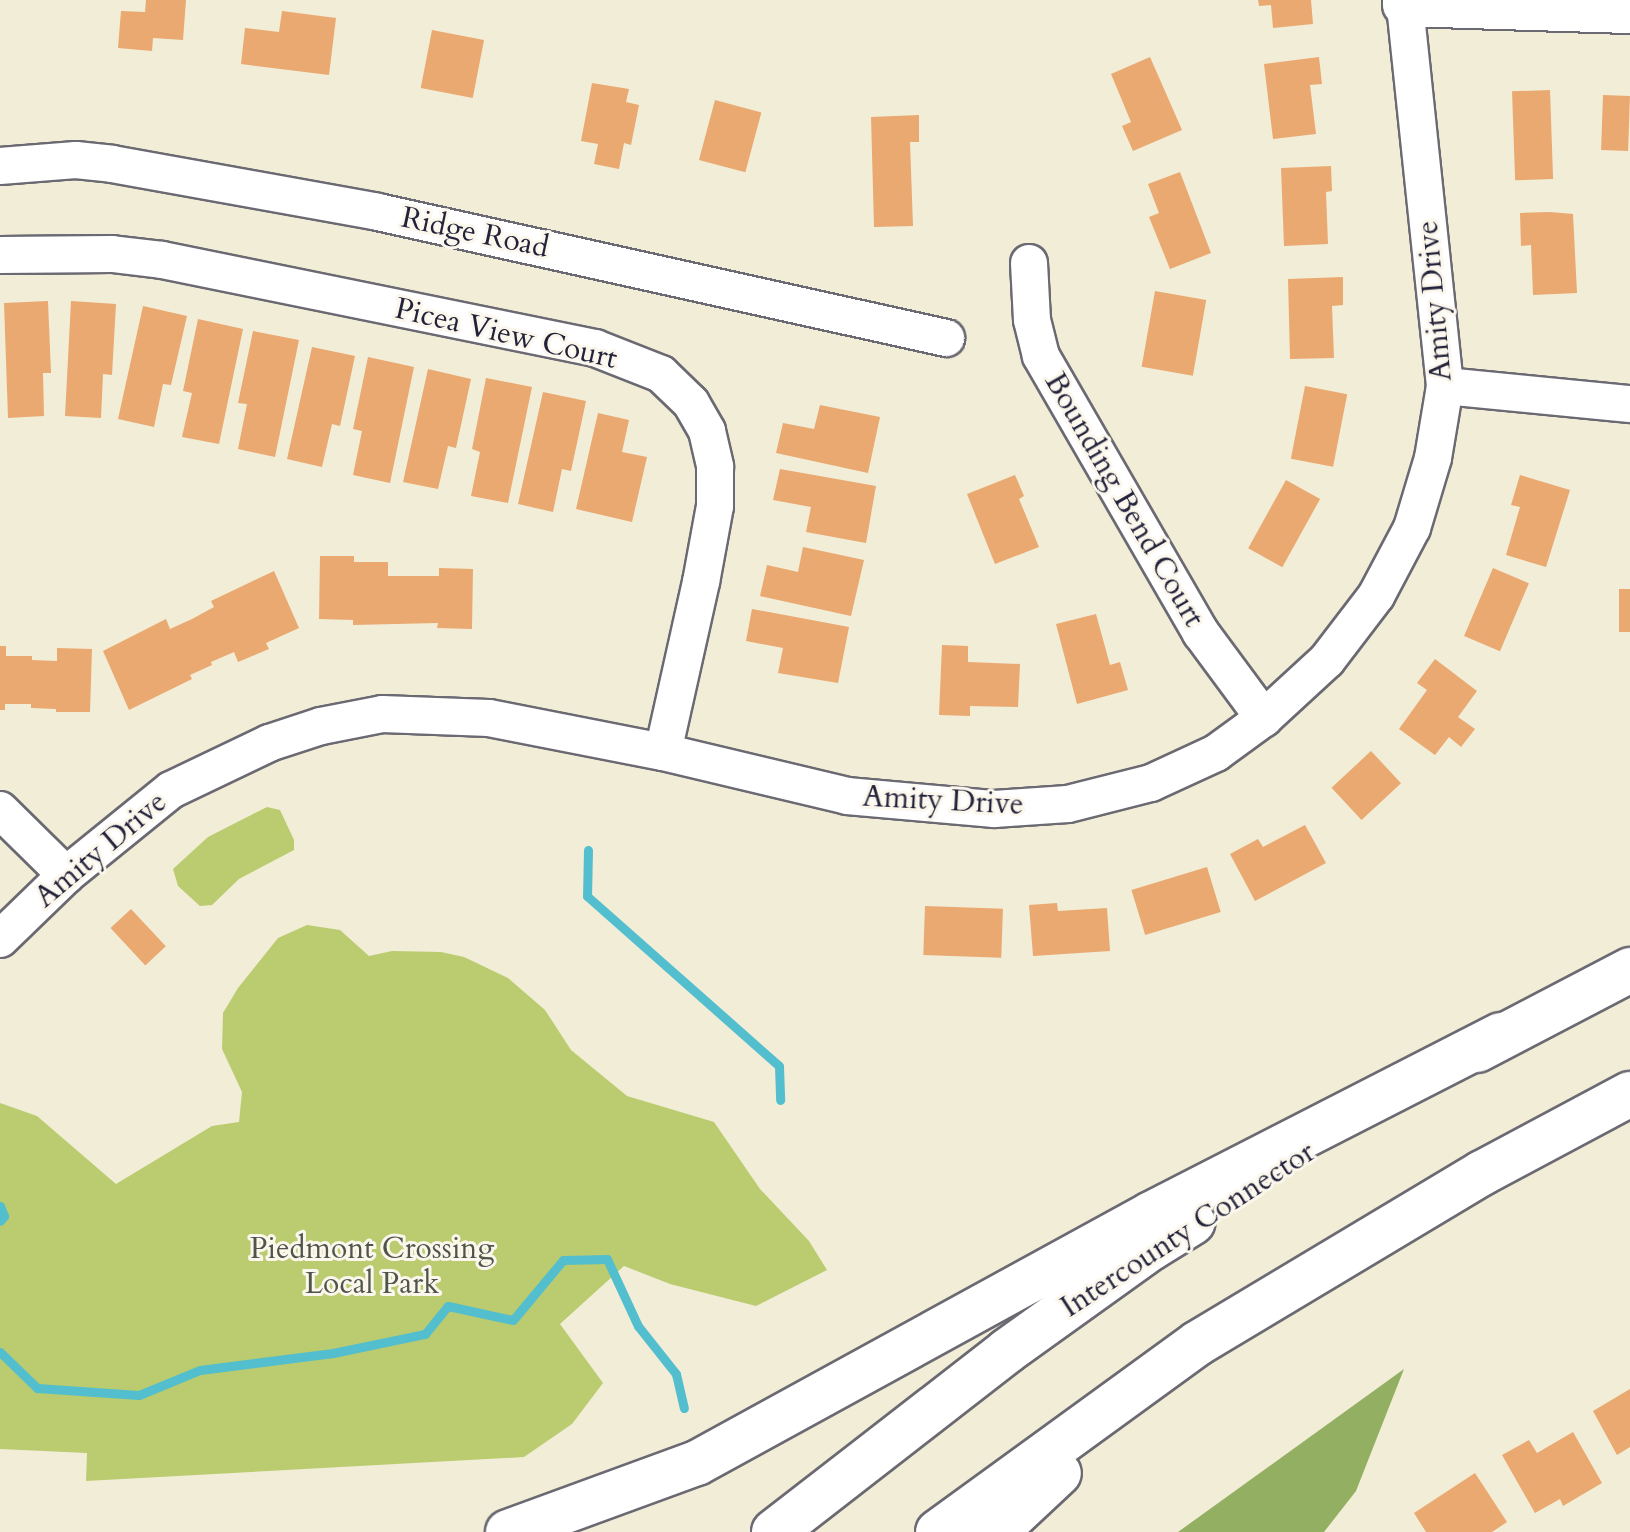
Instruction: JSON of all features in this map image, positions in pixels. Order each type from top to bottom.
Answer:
[{"type":"main road","points":[[1405,2],[1630,11]]},
{"type":"main road","name":"Intercounty Connector","points":[[774,1532],[1007,1351],[1151,1248],[1501,1035],[1630,970]]},
{"type":"main road","points":[[508,1532],[697,1463],[1151,1214],[1501,1035]]},
{"type":"main road","points":[[938,1532],[1198,1343],[1482,1173],[1630,1094]]},
{"type":"main road","points":[[996,1532],[1198,1343]]},
{"type":"street","name":"Amity Drive","points":[[0,939],[66,875],[171,790],[269,743],[321,726],[382,714],[489,718],[663,752],[847,796],[994,809],[1068,804],[1151,783],[1216,753],[1264,718],[1327,660],[1376,596],[1412,528],[1433,458],[1445,386],[1405,2]]},
{"type":"street","name":"Ridge Road","points":[[0,166],[76,160],[112,164],[378,212],[946,338]]},
{"type":"street","name":"Picea View Court","points":[[0,255],[112,254],[162,260],[595,348],[661,374],[691,403],[707,431],[715,467],[715,506],[663,752]]},
{"type":"street","name":"Bounding Bend Court","points":[[1029,263],[1032,320],[1047,368],[1201,633],[1264,718]]},
{"type":"street","points":[[1445,386],[1630,404]]},
{"type":"street","points":[[0,810],[66,875]]},
{"type":"green space","points":[[267,807],[280,810],[294,840],[294,850],[239,879],[212,905],[200,906],[178,886],[173,869],[208,837]]},
{"type":"green space","name":"Piedmont Crossing Local Park","points":[[307,925],[340,930],[369,956],[392,951],[441,952],[464,957],[508,978],[545,1010],[571,1050],[627,1096],[714,1122],[760,1189],[809,1241],[827,1270],[756,1306],[670,1284],[624,1266],[560,1324],[603,1383],[572,1424],[524,1457],[86,1481],[87,1453],[0,1449],[0,1103],[37,1116],[116,1184],[212,1126],[239,1122],[242,1092],[222,1049],[223,1013],[238,988],[278,938]]},
{"type":"green space","points":[[1404,1369],[1356,1491],[1324,1532],[1178,1532]]},
{"type":"building","points":[[146,0],[186,0],[183,40],[153,38],[152,51],[118,48],[121,11],[145,12]]},
{"type":"building","points":[[1258,0],[1311,0],[1313,24],[1273,28],[1271,5],[1259,6]]},
{"type":"building","points":[[282,11],[336,18],[329,75],[241,64],[245,28],[279,32]]},
{"type":"building","points":[[432,30],[484,40],[473,98],[421,88]]},
{"type":"building","points":[[1150,57],[1182,130],[1133,151],[1122,126],[1131,122],[1111,74]]},
{"type":"building","points":[[1319,57],[1322,84],[1310,85],[1316,134],[1273,139],[1264,64]]},
{"type":"building","points":[[592,83],[629,89],[626,102],[639,105],[631,145],[624,143],[619,169],[594,164],[598,144],[581,141]]},
{"type":"building","points":[[1550,90],[1553,179],[1515,180],[1512,91]]},
{"type":"building","points":[[1603,95],[1630,96],[1628,151],[1601,150]]},
{"type":"building","points":[[715,100],[761,112],[745,172],[699,160]]},
{"type":"building","points":[[919,115],[919,142],[910,142],[913,226],[874,227],[871,117]]},
{"type":"building","points":[[1331,166],[1332,191],[1326,192],[1328,244],[1284,246],[1281,168]]},
{"type":"building","points":[[1180,172],[1211,253],[1170,269],[1149,217],[1159,213],[1148,184]]},
{"type":"building","points":[[1520,213],[1573,214],[1577,293],[1533,295],[1531,245],[1521,246]]},
{"type":"building","points":[[1343,277],[1343,305],[1332,306],[1334,358],[1290,359],[1288,279]]},
{"type":"building","points":[[1155,291],[1206,300],[1193,376],[1142,367]]},
{"type":"building","points":[[48,301],[51,373],[43,373],[44,416],[8,418],[4,303]]},
{"type":"building","points":[[71,301],[116,304],[112,375],[103,374],[101,418],[65,416]]},
{"type":"building","points":[[143,306],[187,316],[171,385],[163,384],[154,427],[118,419]]},
{"type":"building","points":[[198,319],[243,329],[219,444],[182,437],[192,393],[183,391]]},
{"type":"building","points":[[253,331],[299,340],[275,457],[238,449],[247,404],[238,403]]},
{"type":"building","points":[[312,347],[355,356],[340,426],[332,424],[322,467],[287,459]]},
{"type":"building","points":[[368,357],[414,367],[390,483],[353,475],[362,431],[353,429]]},
{"type":"building","points":[[428,369],[471,379],[456,448],[448,446],[438,489],[403,482]]},
{"type":"building","points":[[486,378],[532,387],[508,503],[471,496],[480,452],[472,449]]},
{"type":"building","points":[[1305,386],[1347,394],[1333,467],[1291,459]]},
{"type":"building","points":[[543,392],[586,401],[571,471],[562,469],[553,512],[518,504]]},
{"type":"building","points":[[820,405],[880,417],[868,473],[776,453],[783,423],[814,429]]},
{"type":"building","points":[[598,413],[629,420],[622,452],[647,457],[632,522],[576,509]]},
{"type":"building","points":[[780,469],[876,486],[866,543],[806,532],[811,507],[773,500]]},
{"type":"building","points":[[1015,475],[1024,496],[1019,499],[1039,547],[995,564],[967,494]]},
{"type":"building","points":[[1520,475],[1570,490],[1546,567],[1506,555],[1520,507],[1511,505]]},
{"type":"building","points":[[1286,480],[1320,499],[1282,567],[1248,548]]},
{"type":"building","points":[[803,547],[864,560],[851,616],[760,596],[767,565],[798,572]]},
{"type":"building","points":[[320,556],[354,556],[354,562],[388,562],[388,576],[439,576],[439,568],[473,569],[472,629],[437,628],[438,623],[353,625],[353,620],[319,619]]},
{"type":"building","points":[[1493,568],[1529,583],[1500,651],[1464,636]]},
{"type":"building","points":[[274,571],[299,628],[266,643],[269,649],[238,662],[234,652],[211,662],[212,665],[190,675],[192,679],[129,710],[103,651],[166,619],[170,629],[192,619],[214,607],[211,601]]},
{"type":"building","points":[[1619,589],[1630,589],[1630,632],[1619,632]]},
{"type":"building","points":[[752,609],[849,627],[838,683],[778,673],[783,648],[746,641]]},
{"type":"building","points":[[1096,614],[1110,665],[1120,662],[1128,690],[1077,704],[1056,624]]},
{"type":"building","points":[[942,645],[968,646],[968,662],[1020,664],[1018,707],[970,706],[970,716],[939,715]]},
{"type":"building","points":[[0,646],[6,646],[6,656],[32,656],[32,660],[57,661],[57,648],[92,649],[90,712],[56,712],[56,709],[31,708],[31,704],[5,704],[5,710],[0,710]]},
{"type":"building","points":[[1435,659],[1477,691],[1458,717],[1475,729],[1461,747],[1449,737],[1435,755],[1399,729],[1427,690],[1417,683]]},
{"type":"building","points":[[1371,751],[1401,783],[1362,820],[1332,788]]},
{"type":"building","points":[[1305,825],[1326,863],[1255,901],[1230,854],[1258,839],[1263,847]]},
{"type":"building","points":[[1207,867],[1221,912],[1145,935],[1131,890]]},
{"type":"building","points":[[1057,903],[1058,911],[1107,908],[1110,951],[1033,956],[1029,905]]},
{"type":"building","points":[[925,906],[1003,909],[1001,958],[923,955]]},
{"type":"building","points":[[131,909],[166,946],[145,965],[111,928]]},
{"type":"building","points":[[1630,1389],[1630,1447],[1617,1455],[1593,1411]]},
{"type":"building","points":[[1573,1432],[1602,1483],[1563,1506],[1560,1499],[1535,1513],[1502,1455],[1529,1440],[1537,1453]]},
{"type":"building","points":[[1475,1473],[1507,1522],[1492,1532],[1426,1532],[1414,1513]]},
{"type":"waterway","points":[[588,850],[587,896],[779,1066],[780,1100]]},
{"type":"waterway","points":[[0,1206],[4,1216],[0,1221]]},
{"type":"waterway","points":[[0,1352],[37,1388],[139,1395],[200,1370],[333,1353],[425,1334],[448,1306],[513,1320],[563,1260],[607,1259],[638,1326],[676,1374],[684,1408]]}]
